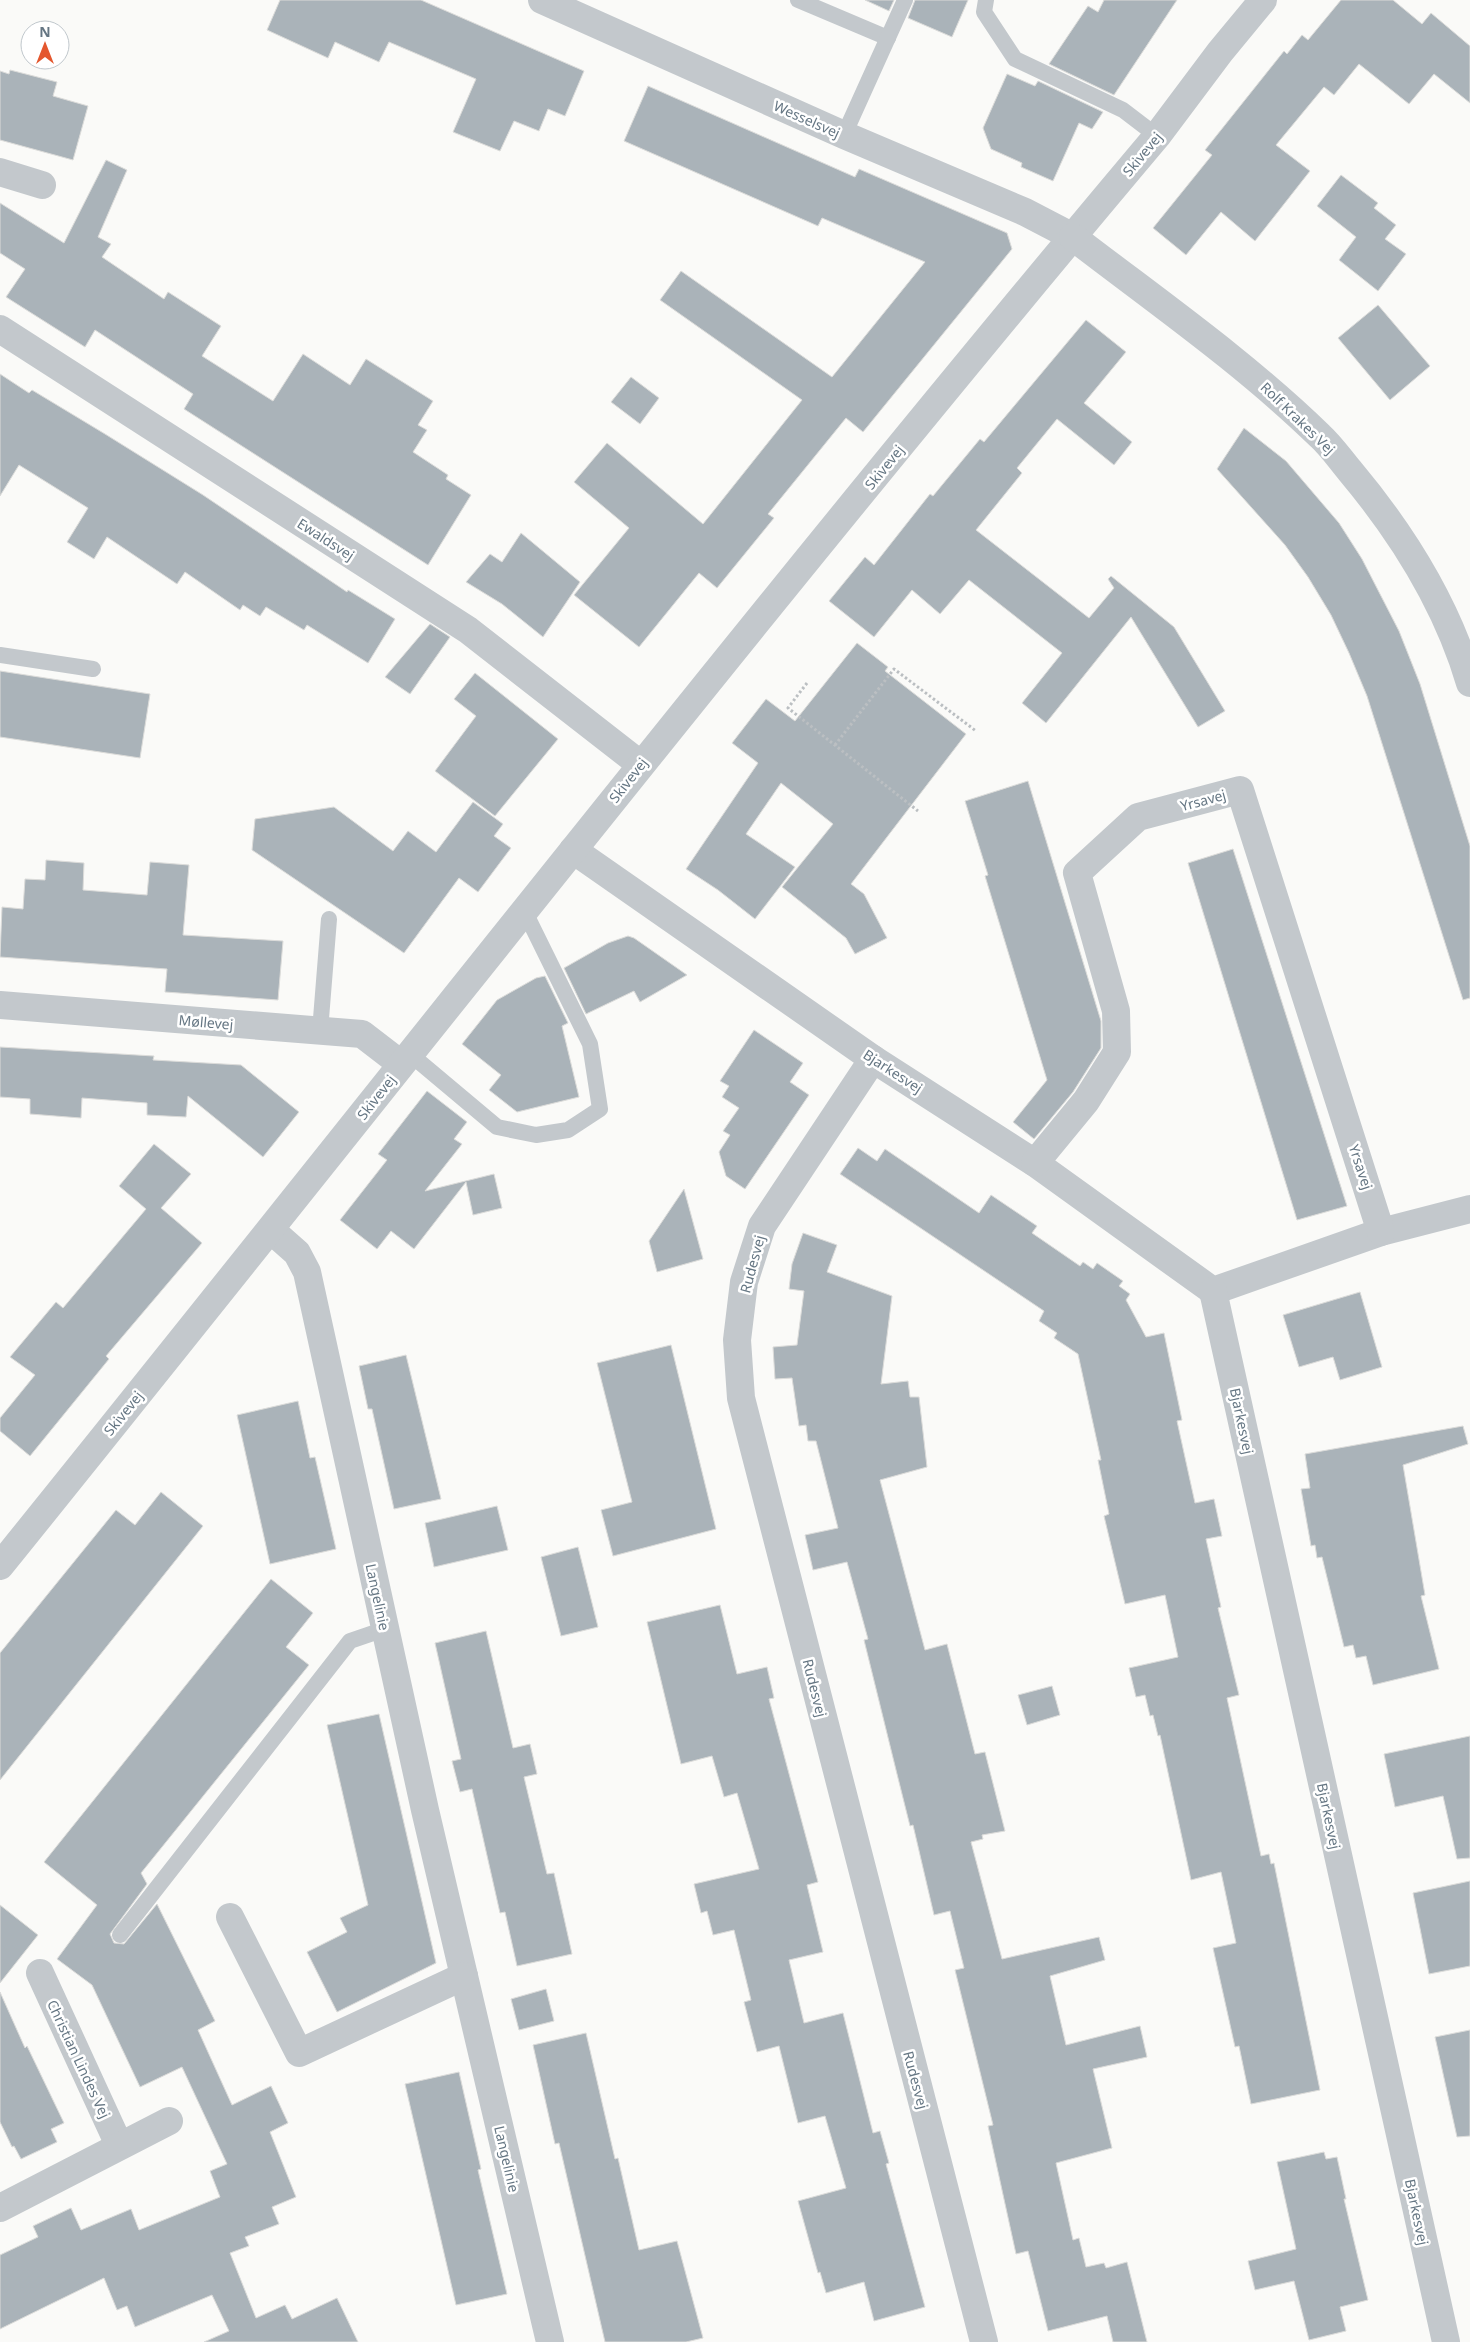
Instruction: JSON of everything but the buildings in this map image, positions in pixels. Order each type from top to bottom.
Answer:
[{"type":"street","name":"Wesselsvej","points":[[542,0],[844,135],[1025,212],[1072,237]]},
{"type":"street","name":"Skivevej","points":[[0,1566],[271,1230],[405,1059],[574,850],[640,764],[1157,136],[1220,52],[1263,0]]},
{"type":"street","points":[[0,172],[42,185]]},
{"type":"street","name":"Rolf Krakes Vej","points":[[1072,237],[1258,379],[1322,437],[1378,504],[1424,577],[1462,655],[1470,683]]},
{"type":"street","name":"Ewaldsvej","points":[[0,329],[468,630],[640,764]]},
{"type":"street","name":"Yrsavej","points":[[1035,1163],[1086,1101],[1117,1052],[1116,1011],[1077,874],[1138,817],[1240,790],[1382,1232]]},
{"type":"street","name":"Bjarkesvej","points":[[574,850],[873,1059],[1035,1163],[1213,1291],[1446,2342]]},
{"type":"street","name":"Møllevej","points":[[0,1005],[362,1034],[405,1059]]},
{"type":"street","name":"Rudesvej","points":[[873,1059],[762,1226],[743,1292],[737,1340],[741,1398],[984,2342]]},
{"type":"street","points":[[1213,1291],[1382,1232],[1470,1209]]},
{"type":"street","name":"Langelinie","points":[[271,1230],[297,1253],[307,1272],[464,1976],[542,2339]]},
{"type":"street","points":[[230,1917],[299,2054],[464,1976]]},
{"type":"street","name":"Christian Lindes Vej","points":[[40,1973],[119,2145]]},
{"type":"street","points":[[0,2208],[168,2121]]},
{"type":"lane","points":[[798,0],[888,38]]},
{"type":"lane","points":[[844,135],[905,0]]},
{"type":"lane","points":[[986,0],[984,12],[1015,59],[1123,110],[1157,136]]},
{"type":"lane","points":[[0,655],[93,669]]},
{"type":"lane","points":[[405,1059],[497,1127],[536,1135],[568,1130],[600,1109],[590,1044],[524,910]]},
{"type":"lane","points":[[320,1031],[329,919]]},
{"type":"lane","points":[[120,1935],[350,1641],[386,1629]]},
{"type":"path","points":[[835,745],[894,669],[976,732]]},
{"type":"path","points":[[807,683],[788,708],[918,811]]}]
